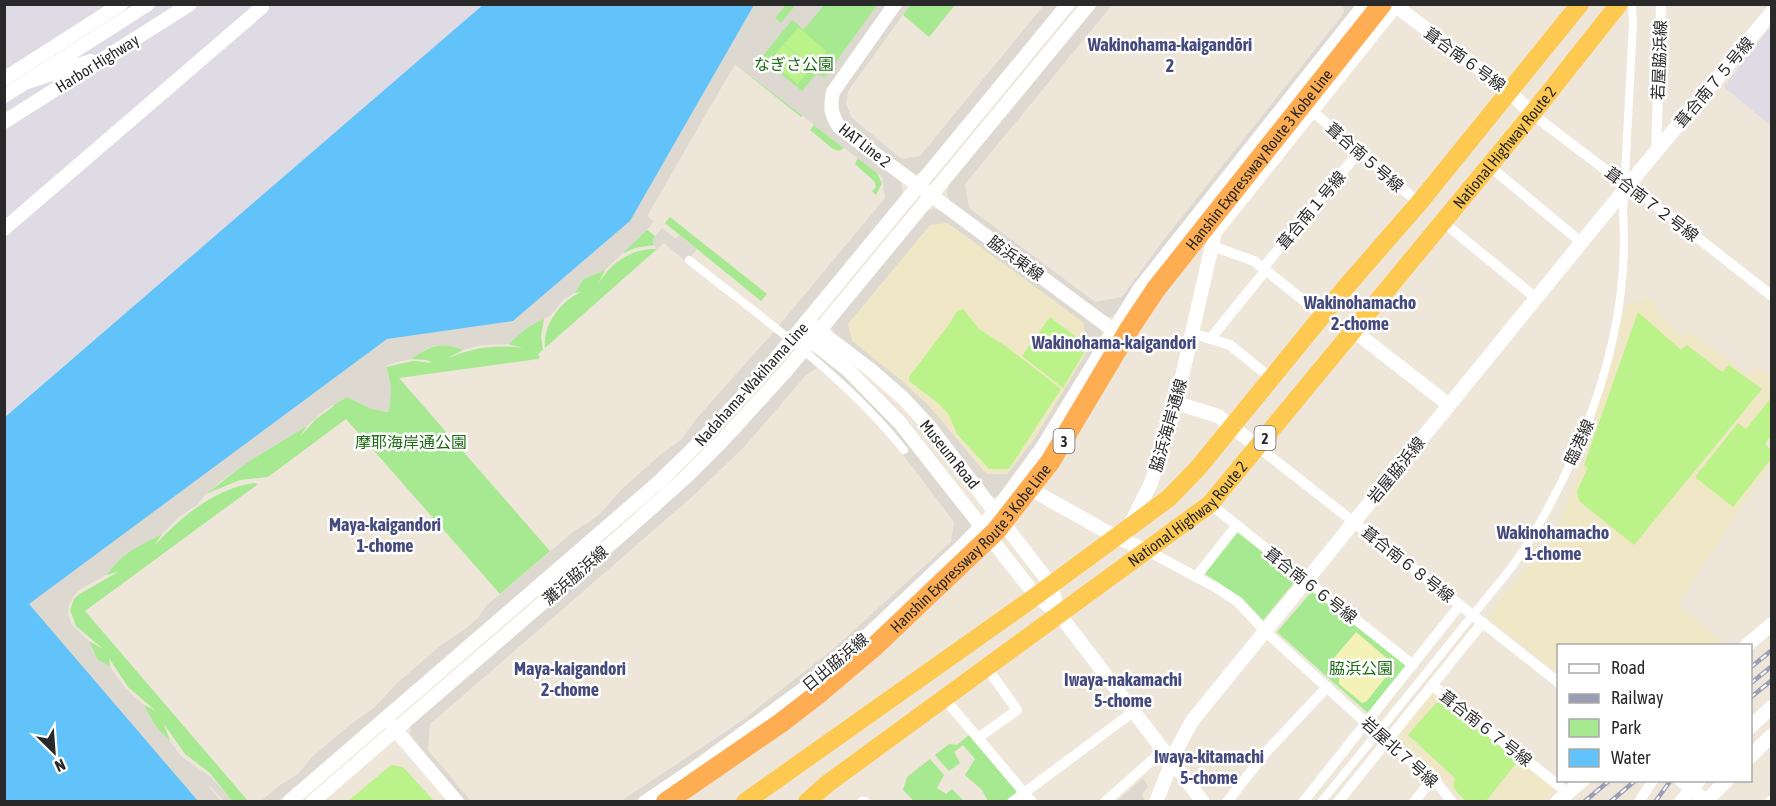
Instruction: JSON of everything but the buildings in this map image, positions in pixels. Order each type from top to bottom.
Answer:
[{"type":"highway","name":"Hanshin Expressway Route 3 Kobe Line","points":[[666,801],[782,722],[817,695],[892,630],[996,531],[1050,462],[1130,328],[1156,290],[1391,5]]},
{"type":"highway","name":"Hanshin Expressway Route 3 Kobe Line","points":[[686,801],[830,699],[954,588],[1004,537],[1027,511],[1058,468],[1165,296],[1391,5]]},
{"type":"highway","name":"National Highway Route 2","points":[[745,801],[1036,596],[1169,498],[1198,468],[1510,92],[1571,7]]},
{"type":"highway","name":"National Highway Route 2","points":[[791,801],[819,795],[944,698],[1210,504],[1532,114],[1628,7]]},
{"type":"highway","name":"National Highway Route 2","points":[[759,801],[807,758]]},
{"type":"street","points":[[4,79],[121,4]]},
{"type":"street","points":[[4,96],[148,4]]},
{"type":"street","name":"Harbor Highway","points":[[4,116],[180,4]]},
{"type":"street","points":[[27,82],[86,63],[190,4]]},
{"type":"street","name":"Harbor Highway","points":[[4,122],[190,4]]},
{"type":"street","name":"HAT Line 2","points":[[895,4],[833,92],[830,104],[832,116],[839,127],[919,186]]},
{"type":"street","name":"Nadahama-Wakihama Line","points":[[390,724],[660,481],[749,390],[1068,4]]},
{"type":"street","name":"Nadahama-Wakihama Line","points":[[815,336],[1089,4]]},
{"type":"street","name":"日出脇浜線","points":[[645,801],[694,769],[805,688],[853,649],[995,512],[1042,448],[1140,288],[1365,4]]},
{"type":"street","name":"若屋脇浜線","points":[[1656,152],[1661,4]]},
{"type":"street","name":"葺合南６号線","points":[[1391,5],[1510,92],[1532,114]]},
{"type":"street","name":"脇浜海岸通線","points":[[1122,533],[1151,483],[1176,403],[1215,232],[1391,5]]},
{"type":"street","points":[[4,229],[262,6]]},
{"type":"street","name":"臨港線","points":[[1321,801],[1380,731],[1521,554],[1541,520],[1590,418],[1604,377],[1613,339],[1622,266],[1625,152],[1633,24],[1628,7]]},
{"type":"street","name":"葺合南７５号線","points":[[1656,152],[1772,12]]},
{"type":"street","name":"葺合南５号線","points":[[1311,110],[1419,203]]},
{"type":"street","name":"葺合南７２号線","points":[[1532,114],[1611,174],[1629,184],[1772,296]]},
{"type":"street","name":"葺合南１号線","points":[[1210,339],[1359,152]]},
{"type":"street","name":"岩屋脇浜線","points":[[1156,801],[1171,762],[1192,720],[1656,152]]},
{"type":"street","points":[[1489,166],[1581,242]]},
{"type":"street","name":"脇浜東線","points":[[919,186],[1113,330]]},
{"type":"street","points":[[1443,222],[1536,297]]},
{"type":"street","points":[[1212,246],[1254,261],[1323,316]]},
{"type":"street","points":[[689,260],[859,399],[880,419],[904,450]]},
{"type":"street","name":"Museum Road","points":[[803,326],[885,407],[919,446],[1036,596],[1059,614],[1203,801]]},
{"type":"street","points":[[1354,331],[1449,405]]},
{"type":"street","points":[[1192,333],[1230,345],[1271,378]]},
{"type":"street","name":"Museum Road","points":[[815,336],[871,370],[904,399],[929,426],[1051,585],[1059,614]]},
{"type":"street","name":"灘浜脇浜線","points":[[289,801],[390,724],[687,476],[759,402],[815,336]]},
{"type":"street","points":[[1176,403],[1218,416],[1258,447]]},
{"type":"street","name":"葺合南６８号線","points":[[1258,447],[1557,681]]},
{"type":"street","points":[[1018,482],[1122,533],[1148,551]]},
{"type":"street","name":"葺合南６６号線","points":[[1210,504],[1413,665]]},
{"type":"street","points":[[1196,577],[1237,525]]},
{"type":"street","name":"岩屋北７号線","points":[[1148,551],[1217,588],[1238,602],[1266,632],[1363,720],[1364,726],[1433,778],[1452,801]]},
{"type":"street","points":[[1303,801],[1460,605]]},
{"type":"street","points":[[1338,801],[1483,622]]},
{"type":"street","points":[[1747,644],[1772,624]]},
{"type":"street","points":[[978,738],[1017,710],[987,668]]},
{"type":"street","name":"葺合南６７号線","points":[[1432,685],[1563,797]]},
{"type":"street","points":[[1227,801],[1267,751],[1327,687]]},
{"type":"street","points":[[944,698],[1028,797]]},
{"type":"street","points":[[1752,725],[1772,707]]},
{"type":"street","points":[[1012,801],[1028,797],[1133,712]]},
{"type":"street","points":[[390,724],[457,801]]},
{"type":"street","name":"灘浜脇浜線","points":[[312,801],[390,724]]},
{"type":"street","points":[[1752,755],[1772,735]]},
{"type":"street","points":[[1105,801],[1159,754],[1171,762]]},
{"type":"street","points":[[1414,801],[1433,778]]},
{"type":"street","points":[[1563,797],[1581,782]]},
{"type":"street","points":[[1639,801],[1652,782]]},
{"type":"street","points":[[1681,801],[1690,783],[1706,801],[1725,782]]},
{"type":"shaded area","points":[[5,5],[484,5],[5,416]]},
{"type":"shaded area","points":[[754,5],[786,5],[775,18],[781,23],[794,7],[792,5],[824,5],[804,29],[792,20],[761,58],[802,91],[816,74],[825,77],[877,5],[889,5],[830,88],[825,97],[824,111],[829,124],[835,131],[901,182],[903,195],[756,371],[695,438],[635,494],[278,801],[261,801],[298,774],[312,757],[375,707],[396,684],[440,646],[478,618],[487,605],[574,531],[600,514],[622,489],[660,455],[681,440],[697,418],[771,335],[885,198],[882,177],[735,64],[647,216],[654,221],[605,270],[583,279],[575,293],[564,299],[551,315],[528,327],[508,344],[482,345],[463,350],[447,345],[435,346],[411,359],[386,366],[391,387],[389,412],[372,409],[347,397],[326,409],[307,426],[221,481],[197,505],[179,517],[162,534],[130,551],[106,575],[79,590],[69,605],[68,614],[72,625],[89,641],[97,659],[110,667],[126,689],[144,705],[155,726],[181,756],[212,778],[232,801],[223,801],[210,786],[221,801],[198,801],[28,604],[387,339],[513,321],[630,221]]},
{"type":"shaded area","points":[[902,5],[910,5],[848,91],[846,104],[852,118],[902,159],[920,156],[1044,5],[1060,5],[921,172],[916,174],[846,125],[837,114],[837,95]]},
{"type":"shaded area","points":[[1097,5],[1112,5],[965,184],[969,208],[1095,302],[1122,297],[1162,242],[1344,13],[1343,5],[1356,5],[1147,269],[1119,311],[1111,317],[1106,316],[950,202],[947,192],[951,181]]},
{"type":"shaded area","points":[[1771,26],[1771,126],[1724,87]]},
{"type":"shaded area","points":[[934,208],[946,214],[1100,329],[1102,335],[1076,383],[1025,462],[1000,495],[995,497],[990,496],[833,332],[832,327],[836,320],[926,212]],"holes":[[[948,223],[1083,322],[1089,349],[1033,441],[1007,474],[988,474],[983,470],[930,407],[901,380],[852,341],[848,324],[930,225]]]},
{"type":"shaded area","points":[[948,223],[1084,322],[1089,349],[1033,441],[1007,474],[988,474],[983,470],[930,407],[901,380],[852,341],[848,324],[930,225]]},
{"type":"shaded area","points":[[662,228],[676,239],[679,235],[697,249],[687,262],[664,243],[657,249],[655,247],[653,239]]},
{"type":"shaded area","points":[[1653,298],[1655,308],[1681,337],[1687,329],[1750,377],[1756,368],[1771,378],[1771,439],[1767,444],[1771,448],[1771,462],[1678,604],[1724,644],[1557,644],[1557,672],[1487,617],[1555,533],[1598,422],[1594,415],[1619,341],[1618,333],[1627,304]]},
{"type":"shaded area","points":[[819,353],[866,392],[972,522],[971,528],[887,610],[802,685],[657,787],[634,801],[621,801],[740,722],[832,650],[951,542],[954,522],[892,440],[858,403],[818,368],[807,374],[744,447],[693,496],[430,724],[428,750],[471,801],[464,801],[414,742],[410,733],[411,725],[664,506],[741,432],[802,362],[812,354]]},
{"type":"shaded area","points":[[1430,692],[1436,692],[1558,790],[1543,801],[1461,801],[1439,773],[1399,740],[1398,733]]},
{"type":"shaded area","points":[[1143,778],[1148,786],[1142,795],[1145,801],[1117,801]]},
{"type":"green space","name":"なぎさ公園","points":[[770,5],[795,6],[793,20],[803,29],[824,5],[882,5],[801,117],[735,64]]},
{"type":"green space","points":[[910,5],[955,5],[929,37],[903,15]]},
{"type":"green space","points":[[798,27],[826,51],[813,67],[784,44]]},
{"type":"green space","points":[[783,44],[812,67],[798,84],[770,61]]},
{"type":"green space","points":[[814,125],[844,148],[839,151],[833,149],[810,130]]},
{"type":"green space","points":[[858,158],[877,173],[882,183],[876,195],[872,191],[876,187],[875,182],[855,164]]},
{"type":"green space","points":[[670,217],[767,294],[761,301],[665,223]]},
{"type":"green space","points":[[647,230],[655,236],[654,245],[622,252]]},
{"type":"green space","points":[[657,249],[545,348],[550,322],[566,302],[581,292],[575,293],[583,279],[605,270],[597,286],[607,272],[626,256]]},
{"type":"green space","points":[[963,309],[979,329],[1007,347],[1061,389],[1009,469],[989,469],[957,434],[949,415],[939,404],[909,381],[909,377],[957,311]]},
{"type":"green space","points":[[1638,312],[1681,350],[1687,345],[1722,372],[1729,365],[1762,389],[1634,545],[1579,501],[1577,491],[1588,468],[1584,465]]},
{"type":"green space","points":[[1050,317],[1088,346],[1063,388],[1022,356]]},
{"type":"green space","name":"摩耶海岸通公園","points":[[544,318],[541,337],[543,350],[538,354],[540,357],[538,359],[399,378],[550,551],[500,594],[346,419],[268,477],[240,480],[206,494],[249,461],[307,426],[299,438],[315,420],[347,397],[372,409],[388,412],[390,389],[386,367],[413,361],[432,363],[427,360],[411,359],[429,348],[443,345],[463,350],[446,359],[483,348],[503,346],[523,348],[508,344],[528,327]]},
{"type":"green space","points":[[1771,398],[1771,436],[1765,444],[1771,450],[1771,459],[1733,507],[1695,477],[1738,423],[1746,429]]},
{"type":"green space","points":[[258,484],[85,611],[248,801],[232,801],[210,773],[185,754],[164,724],[170,741],[158,729],[144,705],[156,711],[128,687],[109,658],[110,667],[97,659],[89,641],[103,649],[76,626],[70,610],[78,595],[118,572],[106,575],[131,551],[162,534],[154,546],[187,515],[212,498],[240,486]]},
{"type":"green space","points":[[1237,530],[1297,579],[1263,620],[1242,598],[1202,572]]},
{"type":"green space","name":"脇浜公園","points":[[1313,590],[1407,669],[1370,715],[1277,632]]},
{"type":"green space","points":[[1443,702],[1518,761],[1486,801],[1465,801],[1453,787],[1455,778],[1408,735],[1436,703]]},
{"type":"green space","points":[[970,734],[1018,793],[1006,801],[988,801],[982,790],[965,775],[975,759],[963,745],[954,752],[960,763],[949,771],[935,755],[949,744],[957,745]]},
{"type":"green space","points":[[930,759],[944,775],[937,788],[946,794],[952,789],[964,801],[914,801],[903,790],[907,777]]},
{"type":"green space","points":[[391,765],[403,767],[434,801],[348,801]]},
{"type":"sand","points":[[1356,632],[1395,665],[1367,701],[1362,703],[1339,684],[1339,676],[1328,665]]},
{"type":"water","points":[[484,4],[754,5],[630,221],[513,321],[387,339],[29,604],[198,801],[5,801],[5,417]]},
{"type":"railway","points":[[1752,666],[1772,650]]},
{"type":"railway","points":[[1752,682],[1772,666]]},
{"type":"railway","points":[[1752,696],[1772,680]]},
{"type":"railway","points":[[1584,802],[1608,782]]},
{"type":"railway","points":[[1610,802],[1634,782]]},
{"type":"railway","points":[[1655,802],[1670,782]]},
{"type":"district","name":"Wakinohama-kaigandōri 2","points":[[1170,54]]},
{"type":"district","name":"Wakinohamacho 2-chome","points":[[1360,312]]},
{"type":"district","name":"Wakinohama-kaigandori","points":[[1114,342]]},
{"type":"district","name":"Maya-kaigandori 1-chome","points":[[385,534]]},
{"type":"district","name":"Wakinohamacho 1-chome","points":[[1553,542]]},
{"type":"district","name":"Maya-kaigandori 2-chome","points":[[570,678]]},
{"type":"district","name":"Iwaya-nakamachi 5-chome","points":[[1123,689]]},
{"type":"district","name":"Iwaya-kitamachi 5-chome","points":[[1209,766]]}]
